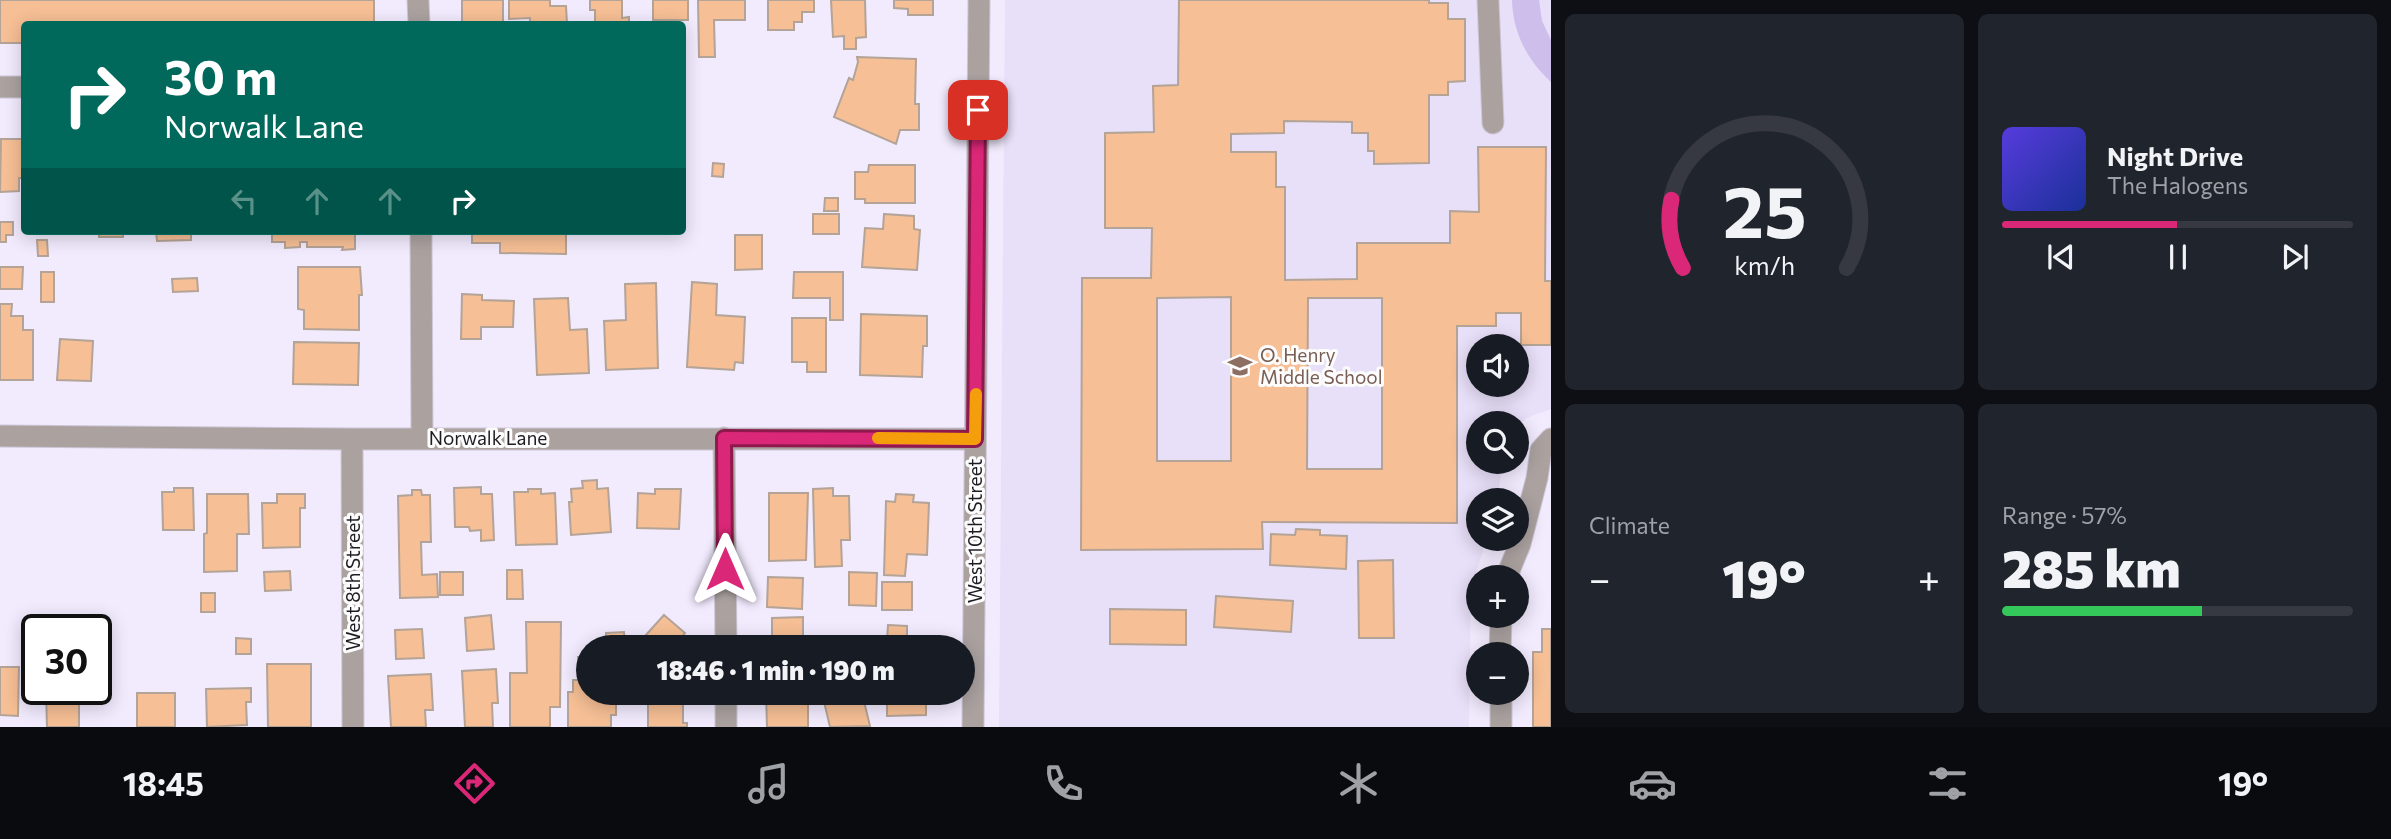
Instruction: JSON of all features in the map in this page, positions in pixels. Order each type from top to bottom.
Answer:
[{"type":"street","points":[[418,0],[419,21]]},
{"type":"street","name":"West 10th Street","points":[[974,727],[979,0]]},
{"type":"street","points":[[1488,0],[1493,123]]},
{"type":"street","points":[[0,87],[21,87]]},
{"type":"street","points":[[421,235],[422,438]]},
{"type":"street","name":"Norwalk Lane","points":[[0,436],[975,439]]},
{"type":"street","points":[[724,438],[726,635]]},
{"type":"street","name":"West 8th Street","points":[[352,439],[353,727]]},
{"type":"street","points":[[1511,565],[1520,544],[1537,478],[1541,450],[1551,439]]},
{"type":"street","points":[[726,705],[726,727]]},
{"type":"street","points":[[1501,705],[1501,727]]},
{"type":"shaded area","name":"O. Henry Middle School","points":[[1005,0],[1551,0],[1551,409],[1529,417],[1529,411],[1466,411],[1466,474],[1501,474],[1499,488],[1466,488],[1466,551],[1483,551],[1479,565],[1466,565],[1466,628],[1470,628],[1470,642],[1466,642],[1466,705],[1469,705],[1469,727],[999,727]]},
{"type":"shaded area","points":[[1512,0],[1539,0],[1542,21],[1551,40],[1551,82],[1535,65],[1518,35]]},
{"type":"building","points":[[0,0],[374,0],[374,21],[21,21],[21,43],[0,43]]},
{"type":"building","points":[[462,0],[503,0],[503,21],[462,21]]},
{"type":"building","points":[[509,0],[550,0],[550,6],[566,6],[567,21],[509,19]]},
{"type":"building","points":[[590,0],[622,0],[622,18],[629,17],[629,21],[595,21],[595,10],[590,10]]},
{"type":"building","points":[[653,0],[688,0],[688,20],[653,20]]},
{"type":"building","points":[[698,0],[745,0],[745,20],[714,20],[715,57],[699,57]]},
{"type":"building","points":[[768,0],[814,0],[814,12],[802,12],[802,22],[794,22],[794,30],[768,30]]},
{"type":"building","points":[[831,0],[865,0],[866,37],[856,38],[856,49],[844,49],[844,36],[833,37]]},
{"type":"building","points":[[894,0],[933,0],[933,15],[908,15],[908,9],[894,8]]},
{"type":"building","points":[[1179,0],[1429,0],[1429,3],[1448,3],[1448,19],[1465,19],[1465,81],[1448,82],[1448,95],[1429,95],[1429,163],[1374,164],[1374,151],[1368,151],[1368,133],[1352,133],[1352,122],[1284,121],[1284,133],[1231,134],[1231,152],[1276,152],[1276,187],[1285,187],[1285,280],[1357,279],[1357,243],[1450,243],[1450,211],[1479,212],[1478,147],[1546,147],[1545,281],[1551,281],[1551,345],[1529,345],[1529,334],[1521,334],[1521,313],[1496,313],[1496,326],[1457,326],[1457,523],[1262,522],[1263,549],[1081,550],[1082,278],[1151,278],[1152,228],[1105,228],[1105,133],[1154,132],[1153,86],[1178,85]],"holes":[[[1231,297],[1231,461],[1157,461],[1157,298]],[[1308,298],[1382,298],[1382,469],[1307,469]]]},
{"type":"building","points":[[857,57],[916,59],[915,104],[919,104],[919,130],[900,130],[896,144],[834,117],[849,78],[853,80]]},
{"type":"building","points":[[1,139],[21,139],[19,191],[0,192]]},
{"type":"building","points":[[713,163],[724,164],[723,177],[712,176]]},
{"type":"building","points":[[869,165],[915,165],[915,203],[865,203],[865,199],[855,199],[855,172],[868,172]]},
{"type":"building","points":[[825,198],[838,198],[838,211],[824,211]]},
{"type":"building","points":[[813,214],[839,214],[839,234],[813,234]]},
{"type":"building","points":[[884,214],[914,216],[914,229],[920,230],[917,270],[862,267],[865,228],[883,229]]},
{"type":"building","points":[[0,222],[13,222],[13,235],[6,235],[6,242],[0,242]]},
{"type":"building","points":[[99,235],[123,235],[123,237]]},
{"type":"building","points":[[156,235],[191,235],[191,240],[157,241]]},
{"type":"building","points":[[272,235],[355,235],[355,249],[307,247],[307,242],[300,242],[300,247],[285,248],[285,242],[272,242]]},
{"type":"building","points":[[472,235],[566,235],[566,254],[500,253],[500,243],[472,243]]},
{"type":"building","points":[[735,235],[762,235],[762,269],[735,270]]},
{"type":"building","points":[[37,240],[47,240],[48,256],[38,256]]},
{"type":"building","points":[[0,267],[23,267],[22,289],[0,289]]},
{"type":"building","points":[[298,267],[360,267],[362,295],[359,295],[359,330],[304,329],[304,310],[298,309]]},
{"type":"building","points":[[41,272],[54,272],[54,302],[41,302]]},
{"type":"building","points":[[794,272],[843,272],[843,320],[830,320],[830,298],[793,298]]},
{"type":"building","points":[[197,278],[198,291],[173,292],[172,279]]},
{"type":"building","points":[[692,282],[717,284],[716,315],[745,317],[743,363],[735,362],[734,370],[687,367]]},
{"type":"building","points":[[656,283],[658,368],[606,370],[604,321],[626,320],[625,284]]},
{"type":"building","points":[[462,294],[482,295],[482,300],[514,301],[513,327],[481,327],[481,339],[461,339]]},
{"type":"building","points":[[568,298],[570,330],[587,329],[589,373],[537,375],[534,299]]},
{"type":"building","points":[[0,304],[12,304],[11,316],[23,316],[23,330],[33,330],[33,380],[0,380]]},
{"type":"building","points":[[861,314],[927,316],[927,346],[923,346],[922,377],[860,375]]},
{"type":"building","points":[[792,318],[826,318],[826,372],[807,372],[807,362],[792,362]]},
{"type":"building","points":[[60,339],[93,341],[91,381],[57,380]]},
{"type":"building","points":[[294,342],[359,343],[358,385],[293,384]]},
{"type":"building","points":[[597,480],[597,489],[608,488],[611,532],[571,535],[571,489],[583,488],[582,481]]},
{"type":"building","points":[[481,487],[481,494],[492,494],[494,540],[481,541],[481,530],[470,531],[469,527],[455,527],[454,488]]},
{"type":"building","points":[[174,488],[193,488],[194,530],[163,530],[162,492],[174,492]]},
{"type":"building","points":[[833,488],[833,496],[849,496],[850,540],[841,540],[842,566],[815,567],[813,489]]},
{"type":"building","points":[[528,489],[541,489],[541,494],[555,493],[557,544],[516,545],[514,492],[528,492]]},
{"type":"building","points":[[655,489],[681,489],[679,529],[637,528],[638,493],[655,494]]},
{"type":"building","points":[[412,490],[421,490],[422,495],[430,495],[431,542],[421,542],[422,575],[437,574],[438,597],[400,598],[398,496],[412,495]]},
{"type":"building","points":[[769,493],[808,493],[806,560],[769,561]]},
{"type":"building","points":[[207,494],[248,494],[249,534],[237,534],[237,571],[204,572]]},
{"type":"building","points":[[277,494],[305,494],[305,508],[300,508],[300,547],[263,548],[262,503],[277,503]]},
{"type":"building","points":[[896,494],[914,495],[913,502],[929,503],[927,555],[907,554],[905,576],[884,575],[886,501],[895,502]]},
{"type":"building","points":[[1296,529],[1320,530],[1320,535],[1347,536],[1346,569],[1270,565],[1271,534],[1295,535]]},
{"type":"building","points":[[1393,560],[1394,638],[1359,638],[1358,561]]},
{"type":"building","points":[[507,570],[522,570],[523,599],[507,599]]},
{"type":"building","points":[[290,571],[291,590],[265,591],[264,572]]},
{"type":"building","points":[[440,572],[463,572],[463,595],[440,595]]},
{"type":"building","points":[[849,572],[877,573],[876,606],[849,605]]},
{"type":"building","points":[[768,577],[803,578],[802,609],[767,607]]},
{"type":"building","points":[[882,582],[912,582],[912,610],[882,610]]},
{"type":"building","points":[[201,593],[215,593],[215,612],[201,612]]},
{"type":"building","points":[[1216,596],[1293,601],[1291,632],[1214,627]]},
{"type":"building","points":[[1110,609],[1186,610],[1186,645],[1110,644]]},
{"type":"building","points":[[491,615],[494,649],[467,651],[465,618]]},
{"type":"building","points":[[664,615],[685,633],[683,635],[646,635]]},
{"type":"building","points":[[803,617],[803,635],[772,635],[772,618]]},
{"type":"building","points":[[526,622],[561,622],[560,707],[550,707],[550,727],[510,727],[510,673],[527,673]]},
{"type":"building","points":[[888,625],[907,626],[907,635],[887,635]]},
{"type":"building","points":[[422,629],[424,658],[396,659],[395,630]]},
{"type":"building","points":[[1542,629],[1551,629],[1551,727],[1533,727],[1533,652],[1542,652]]},
{"type":"building","points":[[624,632],[624,635],[606,635]]},
{"type":"building","points":[[236,638],[251,639],[251,654],[236,654]]},
{"type":"building","points":[[267,664],[311,664],[311,727],[268,727]]},
{"type":"building","points":[[0,667],[19,667],[18,716],[0,715]]},
{"type":"building","points":[[496,669],[498,703],[492,703],[493,727],[465,727],[462,671]]},
{"type":"building","points":[[431,674],[433,710],[425,710],[426,727],[391,727],[388,676]]},
{"type":"building","points":[[573,680],[576,680],[576,705],[616,705],[616,715],[611,715],[611,727],[568,727],[568,692],[573,692]]},
{"type":"building","points":[[251,688],[251,702],[246,702],[247,725],[207,727],[206,689]]},
{"type":"building","points":[[137,693],[175,693],[175,727],[137,727]]},
{"type":"building","points":[[46,705],[79,705],[79,727],[47,727]]},
{"type":"building","points":[[648,705],[683,705],[683,723],[687,723],[687,727],[648,727]]},
{"type":"building","points":[[766,705],[808,705],[808,727],[767,727]]},
{"type":"building","points":[[825,705],[865,705],[870,726],[830,727]]},
{"type":"building","points":[[887,705],[926,705],[926,715],[887,716]]},
{"type":"slow traffic","points":[[878,438],[975,439],[976,394]]},
{"type":"place","name":"O. Henry Middle School","points":[[1240,366]]},
{"type":"route","points":[[725,569],[724,438],[975,439],[978,110]]}]
